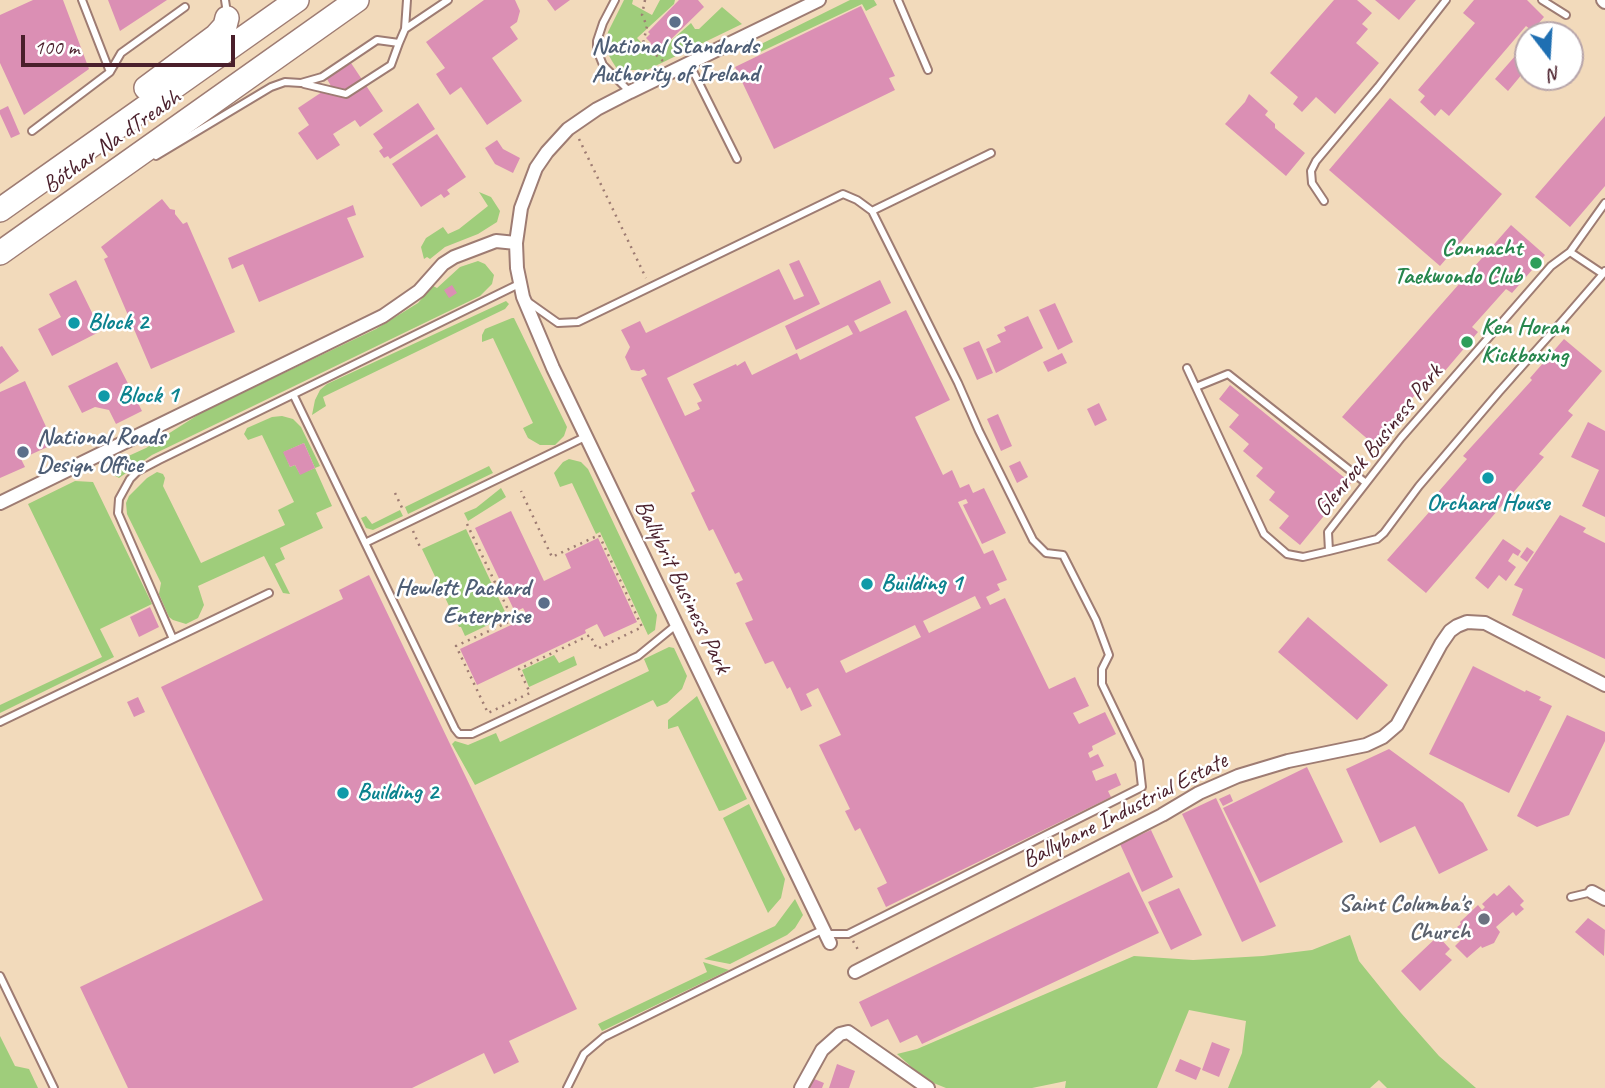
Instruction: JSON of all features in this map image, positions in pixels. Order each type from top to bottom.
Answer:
[{"type":"highway","name":"Bóthar Na dTreabh","points":[[0,209],[297,0]]},
{"type":"highway","name":"Bóthar Na dTreabh","points":[[0,253],[357,0]]},
{"type":"highway","points":[[0,209],[82,136],[216,36],[226,9]]},
{"type":"street","name":"Ballybrit Business Park","points":[[819,0],[630,92],[573,125],[547,152],[537,168],[521,208],[516,243],[521,291],[585,437],[827,936]]},
{"type":"street","points":[[0,503],[383,316],[419,291],[443,264],[454,257],[496,241],[516,243]]},
{"type":"street","name":"Ballybane Industrial Estate","points":[[855,972],[1150,821],[1199,793],[1238,776],[1288,761],[1366,745],[1383,737],[1398,725],[1450,631],[1467,622],[1485,623],[1605,685]]},
{"type":"street","points":[[1592,892],[1605,899]]},
{"type":"street","points":[[801,1088],[822,1050],[840,1034],[848,1032],[928,1088]]},
{"type":"lane","points":[[82,0],[110,72]]},
{"type":"lane","points":[[151,158],[271,87],[285,82],[301,83],[346,94],[391,65],[405,29],[407,0]]},
{"type":"lane","points":[[405,29],[448,0]]},
{"type":"lane","points":[[615,0],[603,23],[597,50],[603,65],[630,92]]},
{"type":"lane","points":[[898,0],[928,70]]},
{"type":"lane","points":[[1324,201],[1312,183],[1311,171],[1316,161],[1446,0]]},
{"type":"lane","points":[[1542,0],[1566,15]]},
{"type":"lane","points":[[32,131],[110,72],[121,54],[185,7]]},
{"type":"lane","points":[[301,83],[322,78],[377,40],[400,43]]},
{"type":"lane","points":[[689,63],[737,159]]},
{"type":"lane","points":[[872,211],[991,153]]},
{"type":"lane","points":[[89,191],[139,164]]},
{"type":"lane","points":[[173,639],[121,522],[118,508],[121,492],[138,471],[521,291],[558,323],[578,322],[844,194],[872,211],[1033,540],[1046,552],[1063,555],[1103,637],[1109,655],[1102,669],[1102,684],[1139,761],[1142,787],[848,934],[827,936],[604,1037],[584,1054],[567,1088]]},
{"type":"lane","name":"Glenrock Business Park","points":[[1570,252],[1604,273],[1428,476],[1384,533],[1377,539],[1329,551],[1328,532],[1401,438],[1551,266],[1570,252],[1605,204]]},
{"type":"lane","points":[[1187,368],[1265,534],[1287,554],[1303,557],[1329,551]]},
{"type":"lane","points":[[1196,387],[1228,374],[1366,483]]},
{"type":"lane","points":[[294,396],[454,729],[459,734],[466,736],[479,731],[638,656],[676,625]]},
{"type":"lane","points":[[365,543],[585,437]]},
{"type":"lane","points":[[0,722],[269,593]]},
{"type":"lane","points":[[1571,897],[1592,892]]},
{"type":"lane","points":[[0,976],[54,1088]]},
{"type":"path","points":[[645,0],[642,15],[647,26],[643,44],[662,59],[670,72]]},
{"type":"path","points":[[573,125],[651,287]]},
{"type":"path","points":[[467,524],[513,620],[456,646],[488,713],[530,693],[519,669],[590,635],[597,649],[642,627],[599,535],[552,557],[521,491]]},
{"type":"path","points":[[395,493],[405,515]]},
{"type":"path","points":[[412,530],[421,547]]},
{"type":"path","points":[[848,934],[868,965]]},
{"type":"green space","points":[[624,0],[633,0],[632,4],[652,15],[660,0],[675,0],[674,4],[637,38],[654,56],[691,23],[695,29],[699,29],[722,7],[742,24],[647,70],[629,70],[628,75],[617,69],[607,52],[606,42],[608,32]]},
{"type":"green space","points":[[850,0],[874,0],[877,5],[866,11],[862,4],[754,55],[751,49]]},
{"type":"green space","points":[[479,192],[491,197],[500,211],[497,222],[478,234],[445,247],[430,259],[424,259],[421,247],[426,238],[443,227],[448,234],[459,229],[488,206]]},
{"type":"green space","points":[[478,261],[485,264],[494,275],[492,284],[480,296],[152,455],[119,478],[112,474],[113,463],[146,448],[204,411],[376,329],[418,303],[433,286],[437,288],[460,267]]},
{"type":"green space","points":[[506,301],[509,304],[505,309],[323,397],[326,406],[312,415],[315,400],[327,384]]},
{"type":"green space","points":[[512,318],[567,427],[564,436],[555,445],[540,445],[528,438],[523,428],[533,423],[493,338],[482,342],[485,329]]},
{"type":"green space","points":[[272,417],[293,419],[301,427],[320,466],[315,468],[332,506],[316,513],[323,528],[280,548],[285,559],[275,564],[290,594],[283,593],[264,556],[198,586],[204,605],[198,618],[186,624],[173,620],[159,594],[161,583],[127,514],[126,503],[129,496],[147,478],[157,472],[163,474],[163,486],[201,563],[285,525],[278,510],[294,502],[262,435],[248,440],[244,434],[247,428]],"holes":[[[304,443],[315,468],[300,474],[295,465],[290,467],[284,452]]]},
{"type":"green space","points":[[569,459],[581,462],[588,469],[657,615],[655,630],[648,635],[600,532],[596,534],[572,483],[560,487],[554,473]]},
{"type":"green space","points":[[489,466],[493,473],[408,514],[405,507]]},
{"type":"green space","points":[[75,481],[93,482],[152,604],[100,629],[114,657],[0,713],[0,705],[102,657],[28,504]]},
{"type":"green space","points":[[501,488],[506,497],[468,521],[464,513],[476,508]]},
{"type":"green space","points":[[400,510],[403,516],[373,530],[366,528],[361,518],[366,516],[372,524]]},
{"type":"green space","points":[[466,529],[507,616],[465,636],[422,549]]},
{"type":"green space","points":[[669,647],[674,648],[687,676],[682,689],[667,703],[657,707],[653,700],[475,785],[452,744],[455,741],[468,745],[496,733],[500,742],[649,671],[644,659]]},
{"type":"green space","points":[[554,655],[559,663],[574,656],[577,665],[529,687],[522,670]]},
{"type":"green space","points":[[697,696],[747,799],[724,810],[719,811],[678,726],[668,729],[668,720]]},
{"type":"green space","points":[[749,804],[785,879],[781,898],[768,913],[723,818]]},
{"type":"green space","points":[[795,899],[803,915],[787,935],[730,964],[704,959],[775,926]]},
{"type":"green space","points":[[1350,935],[1359,961],[1401,1013],[1439,1056],[1476,1088],[1387,1088],[1379,1080],[1370,1088],[1228,1088],[1242,1053],[1246,1021],[1189,1010],[1157,1088],[1065,1088],[1066,1081],[1032,1088],[946,1088],[926,1080],[897,1054],[917,1049],[1134,956],[1193,960],[1263,956],[1312,950]]},
{"type":"green space","points":[[703,962],[729,970],[602,1031],[598,1024],[707,972]]},
{"type":"green space","points":[[0,1036],[15,1066],[29,1069],[38,1088],[0,1088]]},
{"type":"building","points":[[33,0],[63,0],[89,69],[24,115],[0,63],[0,15]]},
{"type":"building","points":[[108,0],[167,0],[120,31]]},
{"type":"building","points":[[484,0],[515,0],[520,11],[517,22],[510,27],[518,39],[492,58],[522,101],[487,125],[461,87],[450,95],[436,74],[445,68],[426,42]]},
{"type":"building","points":[[547,0],[570,0],[555,11]]},
{"type":"building","points":[[679,0],[698,0],[704,7],[656,54],[648,46],[651,43],[646,38],[650,34],[648,32]]},
{"type":"building","points":[[1334,0],[1357,0],[1372,13],[1362,24],[1368,29],[1356,43],[1379,63],[1335,114],[1316,97],[1302,112],[1293,104],[1298,97],[1270,73]]},
{"type":"building","points":[[1375,0],[1416,0],[1399,20]]},
{"type":"building","points":[[1474,0],[1527,0],[1544,17],[1541,21],[1514,21],[1514,40],[1449,116],[1441,109],[1435,116],[1420,102],[1425,96],[1418,90],[1475,23],[1463,13]]},
{"type":"building","points":[[861,6],[895,76],[889,78],[895,90],[774,149],[735,67]]},
{"type":"building","points":[[1514,57],[1514,84],[1508,91],[1495,79]]},
{"type":"building","points":[[351,63],[383,111],[360,127],[355,120],[333,134],[340,145],[317,160],[298,133],[309,125],[298,108],[331,86],[327,79]]},
{"type":"building","points":[[1249,94],[1268,111],[1265,115],[1275,124],[1275,128],[1305,153],[1286,176],[1225,124]]},
{"type":"building","points":[[1390,98],[1502,194],[1440,266],[1329,170]]},
{"type":"building","points":[[418,103],[435,129],[390,159],[388,156],[384,158],[379,151],[383,148],[373,134]]},
{"type":"building","points":[[8,106],[20,134],[11,138],[0,114],[0,110]]},
{"type":"building","points":[[1605,116],[1605,186],[1570,227],[1535,197]]},
{"type":"building","points":[[437,134],[466,177],[447,190],[450,194],[444,198],[441,194],[421,207],[392,164]]},
{"type":"building","points":[[497,140],[503,149],[520,158],[513,173],[495,164],[485,148]]},
{"type":"building","points":[[162,199],[170,209],[175,210],[183,224],[187,222],[235,332],[151,369],[104,259],[108,257],[101,247]]},
{"type":"building","points":[[353,205],[356,215],[347,218],[364,257],[259,302],[243,264],[232,269],[228,258]]},
{"type":"building","points":[[1511,225],[1545,255],[1512,293],[1506,289],[1472,327],[1478,332],[1444,372],[1439,368],[1407,404],[1412,409],[1378,448],[1342,417]]},
{"type":"building","name":"Building 1","points":[[799,260],[820,304],[667,378],[685,416],[700,409],[697,403],[702,401],[693,384],[745,361],[752,375],[797,353],[800,360],[853,334],[848,325],[796,350],[785,326],[880,280],[891,303],[854,321],[860,332],[906,310],[950,400],[915,417],[943,475],[952,470],[960,488],[969,484],[973,493],[984,488],[1006,533],[982,544],[963,505],[968,503],[966,499],[958,502],[984,554],[993,550],[1007,580],[997,584],[1000,590],[986,597],[990,605],[1005,598],[1049,689],[1075,677],[1089,706],[1073,713],[1079,724],[1105,712],[1116,734],[1092,746],[1093,750],[1088,753],[1090,758],[1098,754],[1104,766],[1092,771],[1096,781],[1116,773],[1121,785],[1108,791],[1111,797],[886,907],[877,888],[887,883],[860,828],[855,831],[845,811],[850,809],[819,745],[841,735],[818,688],[806,694],[812,706],[801,711],[790,687],[787,689],[773,661],[765,664],[745,623],[753,620],[736,583],[743,580],[739,572],[735,574],[713,529],[709,531],[691,493],[695,491],[641,378],[647,375],[644,369],[631,370],[625,357],[630,347],[621,330],[640,321],[646,333],[779,269],[794,300],[804,296],[789,264]],"holes":[[[975,596],[981,608],[929,633],[923,621]],[[915,625],[921,637],[846,673],[840,661]]]},
{"type":"building","name":"Block 2","points":[[76,280],[101,331],[52,356],[38,329],[61,317],[49,294]]},
{"type":"building","points":[[452,285],[457,293],[449,298],[444,290]]},
{"type":"building","points":[[1055,303],[1073,342],[1058,350],[1039,310]]},
{"type":"building","points":[[1028,316],[1043,348],[996,373],[986,349],[1001,342],[997,335],[1006,331],[1004,327]]},
{"type":"building","name":"Orchard House","points":[[1564,339],[1602,371],[1568,411],[1573,415],[1539,454],[1544,457],[1426,593],[1387,560],[1438,502],[1433,498],[1467,459],[1463,456],[1532,380],[1530,378]]},
{"type":"building","points":[[979,341],[993,373],[977,380],[963,348]]},
{"type":"building","points":[[2,346],[19,371],[0,384],[0,347]]},
{"type":"building","points":[[1062,353],[1067,363],[1048,372],[1043,362]]},
{"type":"building","name":"Block 1","points":[[117,362],[142,411],[116,424],[109,410],[95,407],[82,413],[68,386]]},
{"type":"building","points":[[25,381],[54,444],[21,459],[25,467],[0,478],[0,392]]},
{"type":"building","points":[[1230,385],[1351,483],[1300,545],[1279,528],[1289,516],[1269,500],[1275,492],[1256,476],[1263,468],[1243,451],[1249,444],[1229,427],[1239,415],[1219,399]]},
{"type":"building","points":[[1099,403],[1107,420],[1095,426],[1087,409]]},
{"type":"building","points":[[998,414],[1012,446],[1001,451],[987,419]]},
{"type":"building","points":[[1588,422],[1605,431],[1605,517],[1582,506],[1599,470],[1571,457]]},
{"type":"building","points":[[304,443],[315,468],[300,475],[295,465],[290,467],[283,452]]},
{"type":"building","points":[[1020,461],[1028,477],[1017,483],[1009,466]]},
{"type":"building","points":[[511,511],[544,581],[571,568],[565,554],[598,538],[637,622],[604,637],[597,624],[585,630],[586,633],[477,685],[460,649],[528,617],[523,608],[515,612],[475,528]]},
{"type":"building","points":[[1560,515],[1586,528],[1583,532],[1605,543],[1605,659],[1512,615],[1523,589],[1514,585]]},
{"type":"building","points":[[1503,539],[1521,551],[1518,556],[1513,553],[1508,561],[1516,567],[1506,581],[1499,575],[1488,589],[1475,578]]},
{"type":"building","points":[[1527,547],[1534,552],[1527,562],[1520,557]]},
{"type":"building","name":"Building 2","points":[[369,575],[577,1009],[509,1041],[519,1062],[494,1074],[484,1053],[412,1088],[128,1088],[80,987],[263,900],[161,687],[343,599],[339,590]]},
{"type":"building","points":[[150,607],[159,627],[139,637],[130,617]]},
{"type":"building","points":[[1308,617],[1388,685],[1357,720],[1278,652]]},
{"type":"building","points":[[1473,666],[1541,697],[1539,700],[1552,706],[1509,793],[1429,754]]},
{"type":"building","points":[[138,697],[145,712],[134,717],[127,702]]},
{"type":"building","points":[[1567,715],[1605,732],[1605,741],[1569,815],[1537,827],[1517,816]]},
{"type":"building","points":[[1389,749],[1463,803],[1488,850],[1439,874],[1415,826],[1380,843],[1346,769]]},
{"type":"building","points":[[1307,767],[1343,842],[1260,883],[1223,808]]},
{"type":"building","points":[[1230,794],[1233,801],[1223,806],[1219,799]]},
{"type":"building","points":[[1216,798],[1276,926],[1242,942],[1182,814]]},
{"type":"building","points":[[1151,830],[1173,877],[1142,892],[1120,844]]},
{"type":"building","points":[[1129,872],[1159,933],[922,1044],[917,1035],[900,1043],[888,1019],[871,1027],[859,1002]]},
{"type":"building","name":"Saint Columba's Church","points":[[1509,885],[1524,901],[1520,905],[1524,909],[1516,916],[1513,912],[1496,927],[1500,932],[1494,943],[1482,948],[1481,946],[1467,958],[1455,946],[1464,937],[1457,927],[1478,905],[1482,910],[1485,907],[1482,904]]},
{"type":"building","points":[[1179,888],[1202,935],[1171,950],[1148,902]]},
{"type":"building","points":[[1588,918],[1605,930],[1604,956],[1575,932]]},
{"type":"building","points":[[1438,936],[1450,949],[1445,954],[1452,960],[1420,991],[1401,971]]},
{"type":"building","points":[[1212,1042],[1230,1049],[1219,1077],[1202,1070]]},
{"type":"building","points":[[1180,1059],[1201,1068],[1196,1080],[1175,1071]]},
{"type":"building","points":[[837,1064],[855,1071],[849,1088],[829,1088]]},
{"type":"building","points":[[812,1078],[824,1083],[822,1088],[808,1088]]},
{"type":"place","name":"National Standards Authority of Ireland","points":[[675,22]]},
{"type":"place","name":"Connacht Taekwondo Club","points":[[1536,263]]},
{"type":"place","name":"Block 2","points":[[74,323]]},
{"type":"place","name":"Ken Horan Kickboxing","points":[[1467,342]]},
{"type":"place","name":"Block 1","points":[[104,396]]},
{"type":"place","name":"National Roads Design Office","points":[[23,452]]},
{"type":"place","name":"Orchard House","points":[[1488,478]]},
{"type":"place","name":"Building 1","points":[[867,584]]},
{"type":"place","name":"Hewlett Packard Enterprise","points":[[544,603]]},
{"type":"place","name":"Building 2","points":[[343,793]]},
{"type":"place","name":"Saint Columba's Church","points":[[1484,919]]}]
